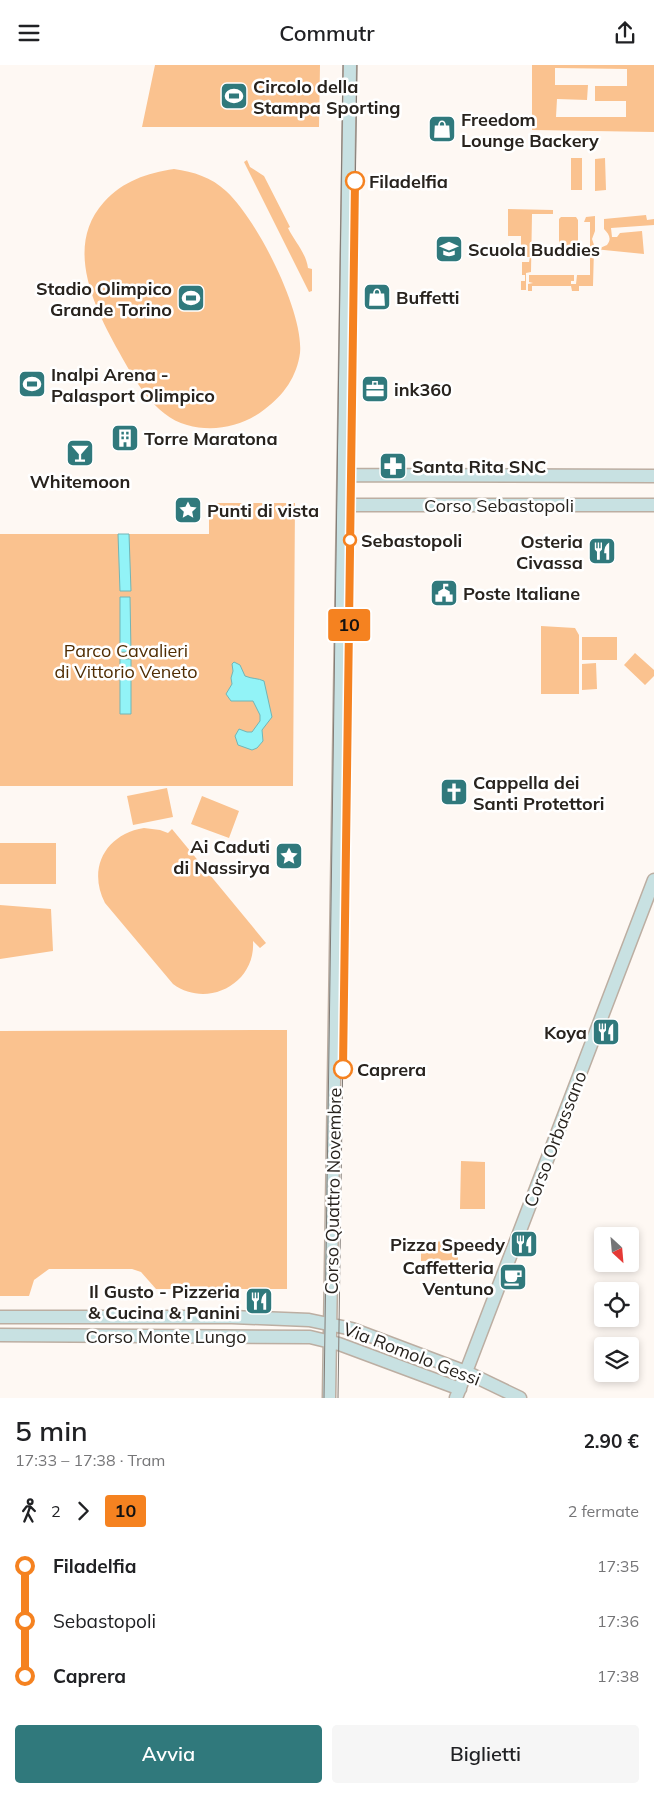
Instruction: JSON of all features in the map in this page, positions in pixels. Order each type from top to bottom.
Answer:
[{"type":"main road","name":"Corso Quattro Novembre","points":[[329,1398],[350,65]]},
{"type":"main road","name":"Corso Sebastopoli","points":[[344,475],[654,476]]},
{"type":"main road","name":"Corso Sebastopoli","points":[[344,505],[654,505]]},
{"type":"main road","name":"Corso Orbassano","points":[[458,1394],[654,880]]},
{"type":"main road","name":"Corso Monte Lungo","points":[[0,1317],[232,1317],[302,1319],[330,1323]]},
{"type":"main road","name":"Via Romolo Gessi","points":[[330,1323],[352,1329],[466,1372],[520,1398]]},
{"type":"main road","name":"Corso Monte Lungo","points":[[0,1335],[297,1336],[330,1342]]},
{"type":"main road","name":"Via Romolo Gessi","points":[[330,1342],[352,1348],[458,1394]]},
{"type":"green space","name":"Circolo della Stampa Sporting","points":[[155,65],[320,65],[319,127],[142,127]]},
{"type":"green space","points":[[532,65],[654,65],[654,132],[532,130]],"holes":[[[555,68],[627,69],[627,86],[595,86],[595,101],[626,101],[626,117],[556,117],[557,99],[587,100],[588,85],[555,85]]]},
{"type":"green space","points":[[571,158],[582,158],[582,190],[571,190]]},
{"type":"green space","points":[[605,158],[606,190],[595,191],[595,159]]},
{"type":"green space","points":[[247,160],[250,167],[264,176],[290,227],[288,228],[305,257],[308,268],[312,269],[312,291],[309,292],[244,162]]},
{"type":"green space","name":"Stadio Olimpico Grande Torino","points":[[174,169],[208,179],[226,191],[238,204],[264,243],[276,266],[294,314],[299,335],[300,353],[293,377],[272,404],[257,415],[238,424],[218,428],[187,425],[165,414],[155,405],[138,385],[100,316],[87,277],[86,238],[92,219],[104,202],[127,183],[154,173]]},
{"type":"green space","points":[[508,209],[553,210],[553,214],[532,214],[531,272],[526,273],[526,290],[521,290],[521,281],[525,281],[525,275],[522,275],[522,262],[529,262],[530,257],[521,257],[521,236],[508,236]]},
{"type":"green space","points":[[646,215],[647,220],[654,219],[654,225],[611,228],[612,237],[617,237],[620,233],[642,231],[644,254],[594,249],[593,286],[579,286],[579,291],[572,291],[571,286],[532,286],[532,291],[528,291],[528,284],[533,283],[529,282],[529,275],[574,275],[574,281],[571,281],[571,284],[576,284],[577,275],[590,275],[590,222],[584,222],[586,217],[595,216],[595,231],[592,239],[594,245],[600,248],[607,245],[610,239],[604,229],[604,219]]},
{"type":"green space","points":[[561,217],[576,217],[578,220],[578,244],[575,246],[561,246],[559,244],[559,219]]},
{"type":"green space","name":"Parco Cavalieri di Vittorio Veneto","points":[[209,503],[295,503],[293,786],[0,786],[0,534],[209,534]]},
{"type":"green space","points":[[541,626],[575,628],[579,635],[579,694],[541,694]]},
{"type":"green space","points":[[582,637],[617,637],[617,660],[582,660]]},
{"type":"green space","points":[[635,653],[654,670],[654,676],[645,685],[624,665]]},
{"type":"green space","points":[[596,663],[597,689],[582,690],[582,664]]},
{"type":"green space","points":[[167,788],[173,817],[133,825],[127,796]]},
{"type":"green space","points":[[202,796],[239,811],[229,838],[191,824]]},
{"type":"green space","points":[[144,828],[168,833],[172,829],[266,943],[260,948],[253,941],[252,956],[247,969],[238,980],[227,988],[214,993],[200,994],[186,991],[173,984],[105,903],[98,877],[99,865],[104,855],[110,845],[119,837]]},
{"type":"green space","points":[[0,843],[56,843],[56,884],[0,884]]},
{"type":"green space","points":[[0,905],[51,909],[53,951],[0,959]]},
{"type":"green space","points":[[287,1030],[287,1289],[156,1289],[141,1272],[132,1269],[49,1269],[34,1280],[29,1296],[0,1296],[0,1031]]},
{"type":"green space","points":[[461,1161],[485,1162],[485,1209],[460,1209]]},
{"type":"green space","points":[[458,1241],[458,1260],[421,1261],[421,1242]]},
{"type":"water","points":[[118,534],[129,534],[131,591],[120,591]]},
{"type":"water","points":[[120,597],[130,597],[131,652],[120,652]]},
{"type":"water","points":[[120,659],[131,659],[131,714],[120,714]]},
{"type":"water","points":[[234,662],[240,665],[245,676],[264,681],[272,717],[262,730],[263,741],[257,748],[252,750],[238,745],[235,736],[239,729],[252,732],[260,721],[260,715],[253,701],[231,701],[226,694],[232,684],[232,664]]},
{"type":"tram line","points":[[324,1398],[343,65]]},
{"type":"tram line","points":[[338,1398],[357,65]]},
{"type":"tram line","name":"10","points":[[343,1069],[355,181]]},
{"type":"place","name":"Circolo della Stampa Sporting","points":[[234,96]]},
{"type":"place","name":"Freedom Lounge Backery","points":[[442,129]]},
{"type":"place","name":"Filadelfia","points":[[355,181]]},
{"type":"place","name":"Scuola Buddies","points":[[449,249]]},
{"type":"place","name":"Buffetti","points":[[377,297]]},
{"type":"place","name":"Stadio Olimpico Grande Torino","points":[[191,298]]},
{"type":"place","name":"Inalpi Arena - Palasport Olimpico","points":[[32,384]]},
{"type":"place","name":"ink360","points":[[375,389]]},
{"type":"place","name":"Torre Maratona","points":[[125,438]]},
{"type":"place","name":"Whitemoon","points":[[80,453]]},
{"type":"place","name":"Santa Rita SNC","points":[[393,466]]},
{"type":"place","name":"Punti di vista","points":[[188,510]]},
{"type":"place","name":"Sebastopoli","points":[[350,540]]},
{"type":"place","name":"Osteria Civassa","points":[[602,551]]},
{"type":"place","name":"Poste Italiane","points":[[444,593]]},
{"type":"place","name":"Cappella dei Santi Protettori","points":[[454,792]]},
{"type":"place","name":"Ai Caduti di Nassirya","points":[[289,856]]},
{"type":"place","name":"Koya","points":[[606,1032]]},
{"type":"place","name":"Caprera","points":[[343,1069]]},
{"type":"place","name":"Pizza Speedy","points":[[524,1244]]},
{"type":"place","name":"Caffetteria Ventuno","points":[[513,1277]]},
{"type":"place","name":"Il Gusto - Pizzeria & Cucina & Panini","points":[[259,1301]]}]
